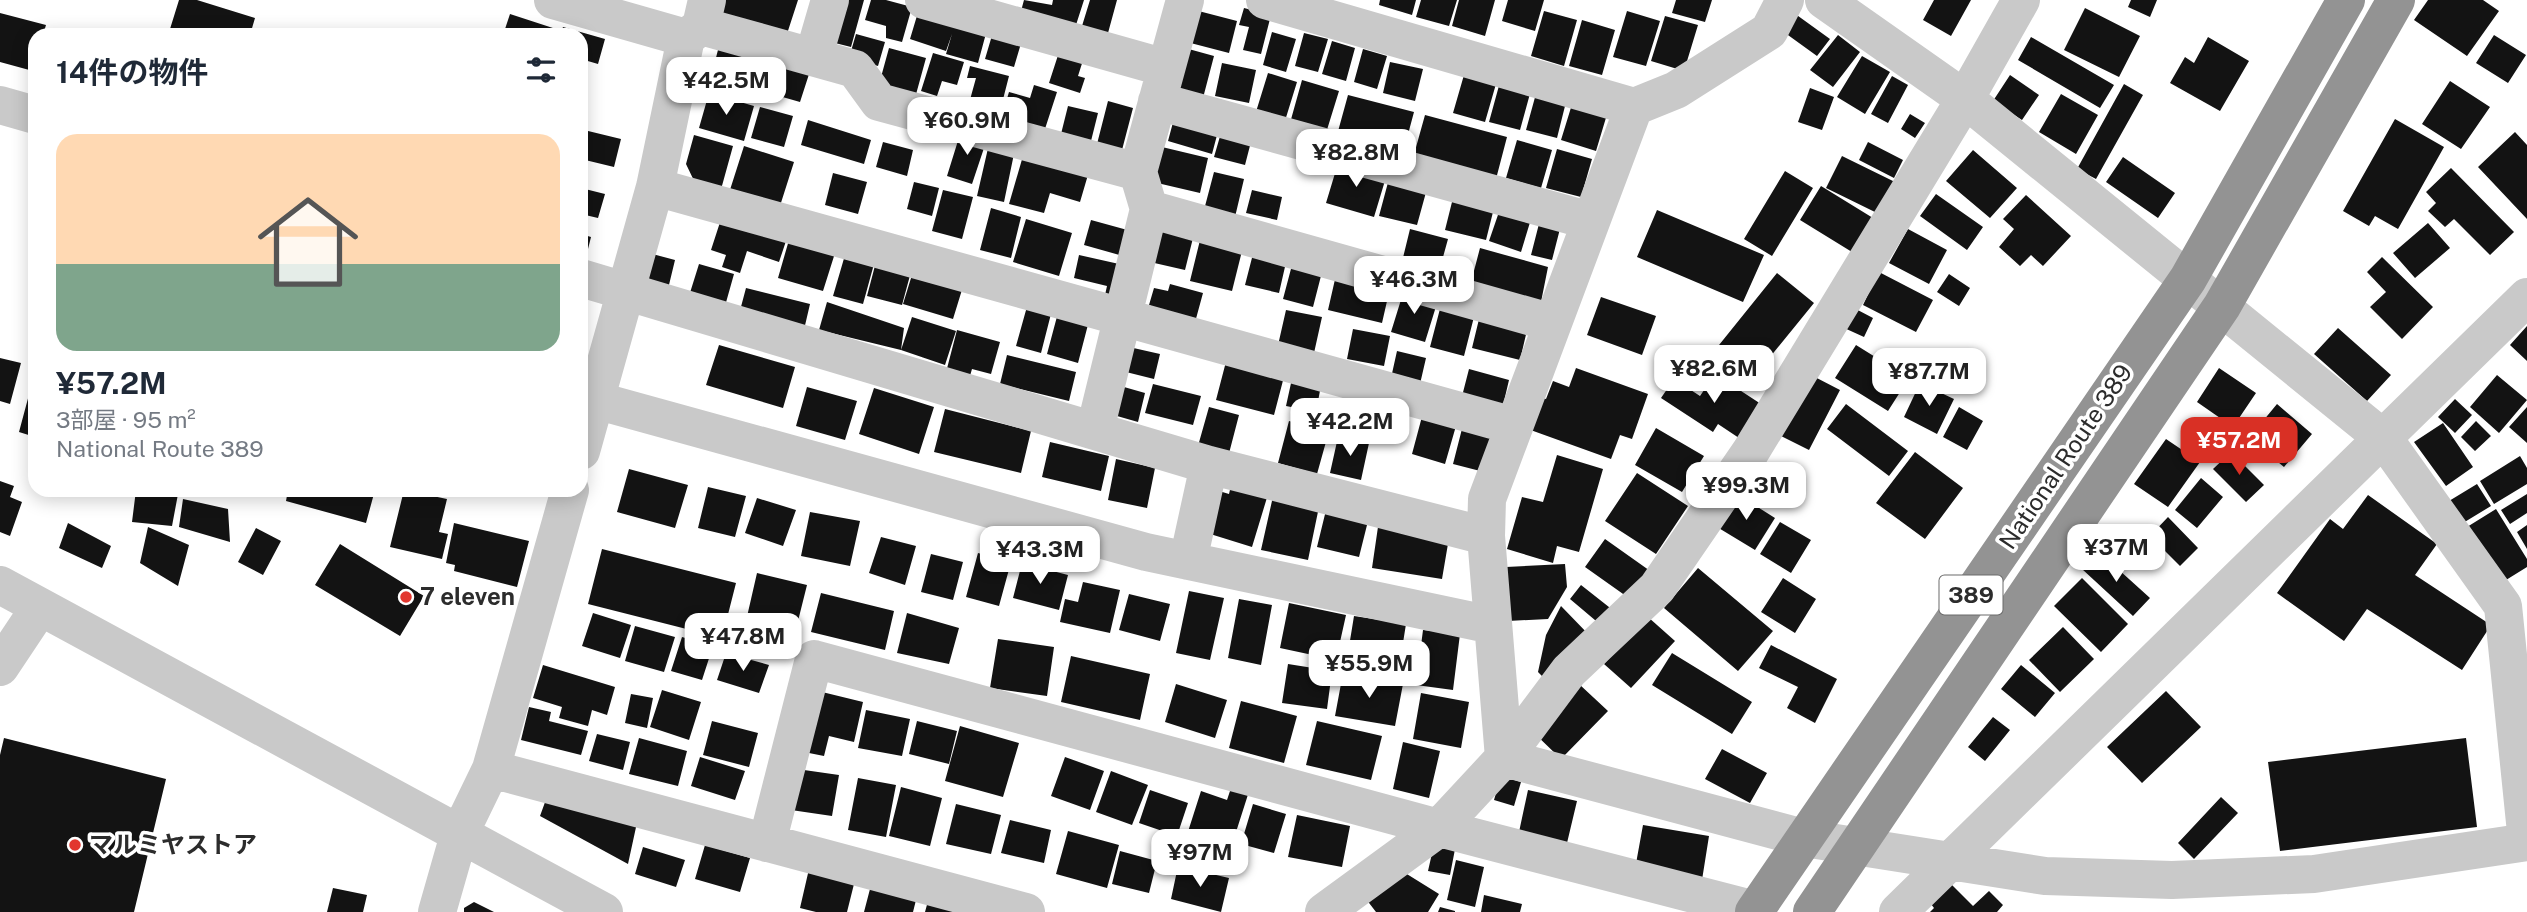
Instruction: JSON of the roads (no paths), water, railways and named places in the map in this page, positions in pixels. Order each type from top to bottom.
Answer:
[{"type":"highway","name":"389","points":[[2188,279],[2346,0]]},
{"type":"highway","name":"389","points":[[2222,306],[2396,0]]},
{"type":"highway","name":"National Route 389","points":[[1755,911],[2188,279]]},
{"type":"highway","name":"National Route 389","points":[[1812,912],[2222,306]]},
{"type":"street","points":[[553,0],[698,21],[814,55],[855,69],[879,102],[1138,172]]},
{"type":"street","points":[[814,55],[830,0]]},
{"type":"street","points":[[924,0],[1162,85],[1591,221]]},
{"type":"street","points":[[1095,430],[1149,209],[1138,172],[1185,0]]},
{"type":"street","points":[[1265,0],[1634,107],[1676,90],[1769,31],[1785,0]]},
{"type":"street","points":[[1504,758],[1804,838],[2045,876],[2172,880],[2314,874],[2527,842],[2515,600],[2384,439],[1965,99],[1825,0]]},
{"type":"street","points":[[1324,912],[1439,828],[1504,758],[1569,671],[1657,589],[1751,451],[1965,99],[2021,0]]},
{"type":"street","points":[[588,426],[698,21]]},
{"type":"street","points":[[0,105],[28,113]]},
{"type":"street","points":[[1504,758],[1486,536],[1488,499],[1634,107]]},
{"type":"street","points":[[655,187],[1514,426]]},
{"type":"street","points":[[1149,209],[1553,323]]},
{"type":"street","points":[[588,280],[1209,465],[1486,536]]},
{"type":"street","points":[[1898,912],[2527,297]]},
{"type":"street","points":[[595,400],[1146,552],[1492,625]]},
{"type":"street","points":[[1188,561],[1209,465]]},
{"type":"street","points":[[437,912],[459,835],[491,769],[568,497]]},
{"type":"street","points":[[0,585],[604,912]]},
{"type":"street","points":[[0,667],[40,607]]},
{"type":"street","points":[[767,843],[814,659],[1755,911]]},
{"type":"street","points":[[491,769],[1026,912]]},
{"type":"place","name":"7 eleven","points":[[406,597]]},
{"type":"place","name":"マルミヤストア","points":[[75,845]]}]
